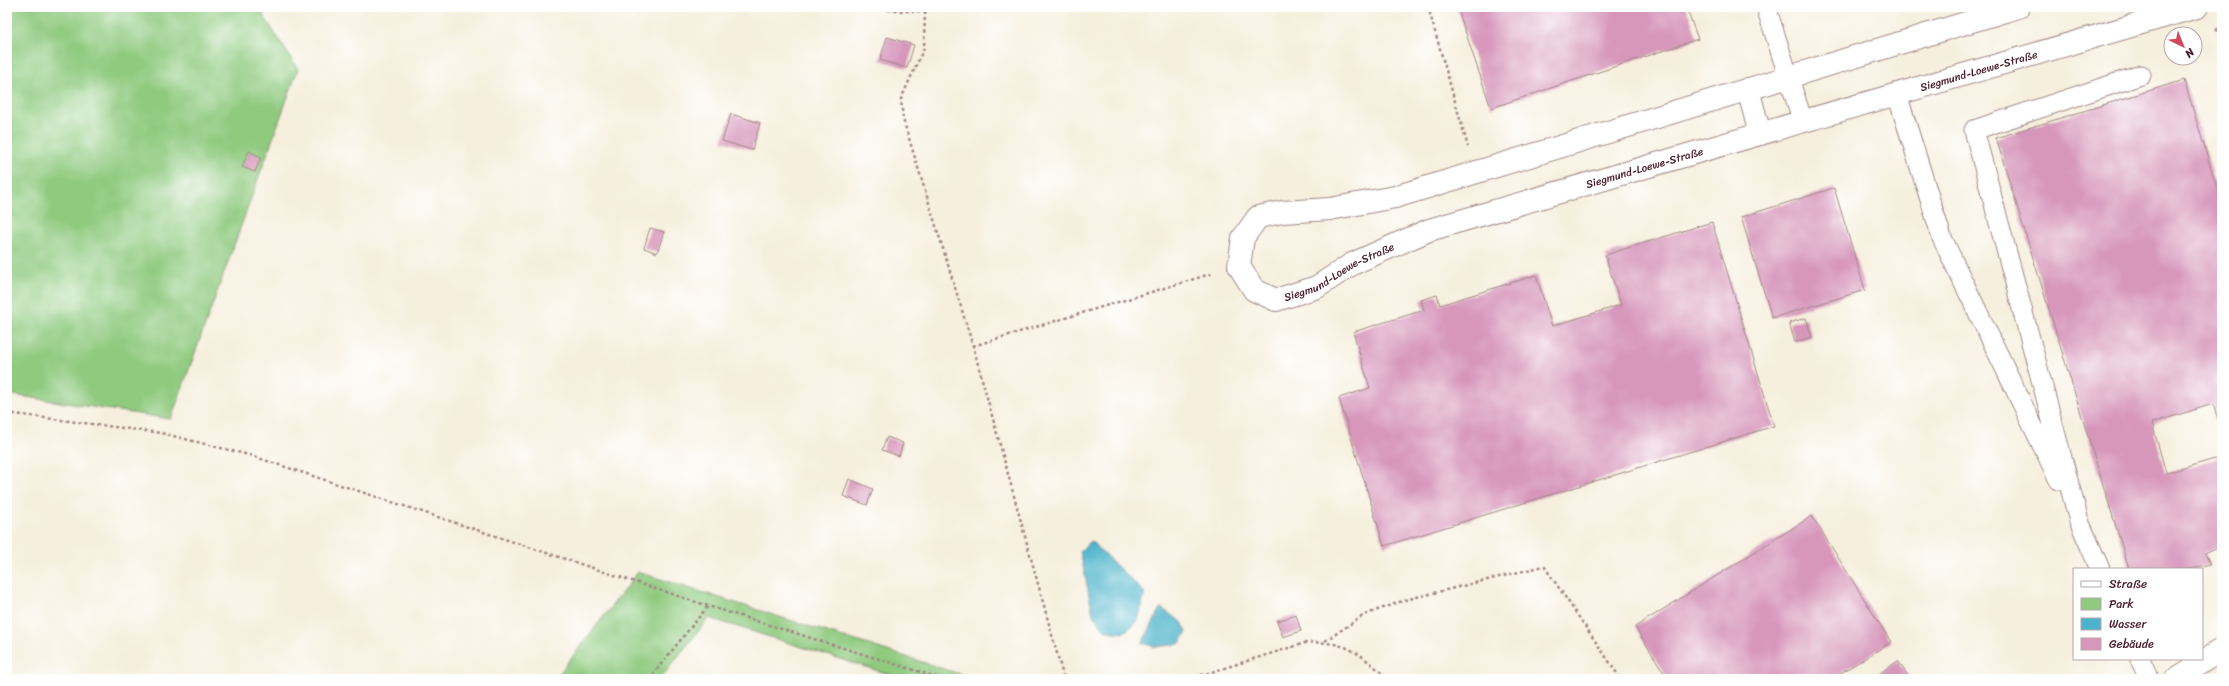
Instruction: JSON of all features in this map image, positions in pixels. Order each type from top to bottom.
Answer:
[{"type":"street","points":[[1239,266],[1243,238],[1258,217],[1282,212],[1330,209],[1395,197],[2018,7]]},
{"type":"street","name":"Siegmund-Loewe-Straße","points":[[1239,266],[1254,290],[1276,300],[1317,287],[1352,264],[1429,230],[2197,7]]},
{"type":"street","points":[[1748,89],[1760,134]]},
{"type":"street","points":[[2176,679],[2222,649]]},
{"type":"lane","points":[[1766,7],[1803,122]]},
{"type":"lane","points":[[2079,521],[1974,130],[2141,75]]},
{"type":"lane","points":[[1897,94],[1942,238],[2079,521],[2100,568]]},
{"type":"lane","points":[[2140,660],[2149,679]]},
{"type":"path","points":[[858,7],[866,10],[925,12],[938,7]]},
{"type":"path","points":[[1428,7],[1475,172]]},
{"type":"path","points":[[925,12],[924,48],[901,99],[903,119],[973,346],[1064,679]]},
{"type":"path","points":[[973,346],[1239,266]]},
{"type":"path","points":[[7,413],[161,433],[249,455],[708,606],[943,679]]},
{"type":"path","points":[[1325,641],[1364,615],[1405,600],[1544,566],[1621,679]]},
{"type":"path","points":[[649,679],[708,606]]},
{"type":"path","points":[[1190,679],[1305,643],[1325,641],[1341,644],[1359,653],[1389,679]]},
{"type":"green space","points":[[7,7],[258,7],[298,69],[171,419],[7,394]]},
{"type":"green space","points":[[638,572],[976,679],[904,679],[709,618],[660,679],[555,679]]},
{"type":"water","points":[[1091,541],[1145,593],[1138,621],[1123,633],[1106,631],[1093,615],[1080,551]]},
{"type":"water","points":[[1161,608],[1182,622],[1187,633],[1179,644],[1156,647],[1142,643]]},
{"type":"building","points":[[1457,7],[1686,7],[1698,39],[1491,108]]},
{"type":"building","points":[[887,37],[914,45],[907,68],[880,60]]},
{"type":"building","points":[[2184,80],[2222,204],[2222,432],[2213,404],[2152,423],[2166,473],[2222,457],[2222,545],[2205,553],[2210,564],[2195,568],[2129,568],[1996,138]]},
{"type":"building","points":[[731,114],[760,123],[752,150],[722,141]]},
{"type":"building","points":[[249,151],[261,157],[255,172],[242,167]]},
{"type":"building","points":[[1834,188],[1865,290],[1772,318],[1741,217]]},
{"type":"building","points":[[1712,222],[1774,426],[1384,546],[1339,398],[1370,388],[1353,332],[1424,310],[1421,300],[1437,295],[1440,305],[1536,275],[1552,326],[1621,305],[1605,255]]},
{"type":"building","points":[[650,228],[664,232],[657,253],[644,248]]},
{"type":"building","points":[[1806,318],[1812,337],[1795,342],[1789,323]]},
{"type":"building","points":[[887,437],[903,443],[899,456],[882,450]]},
{"type":"building","points":[[849,479],[873,489],[867,505],[843,496]]},
{"type":"building","points":[[1812,516],[1891,642],[1831,679],[1668,679],[1635,627]]},
{"type":"building","points":[[1296,615],[1301,631],[1283,637],[1277,621]]},
{"type":"building","points":[[1898,661],[1910,679],[1871,679]]}]
